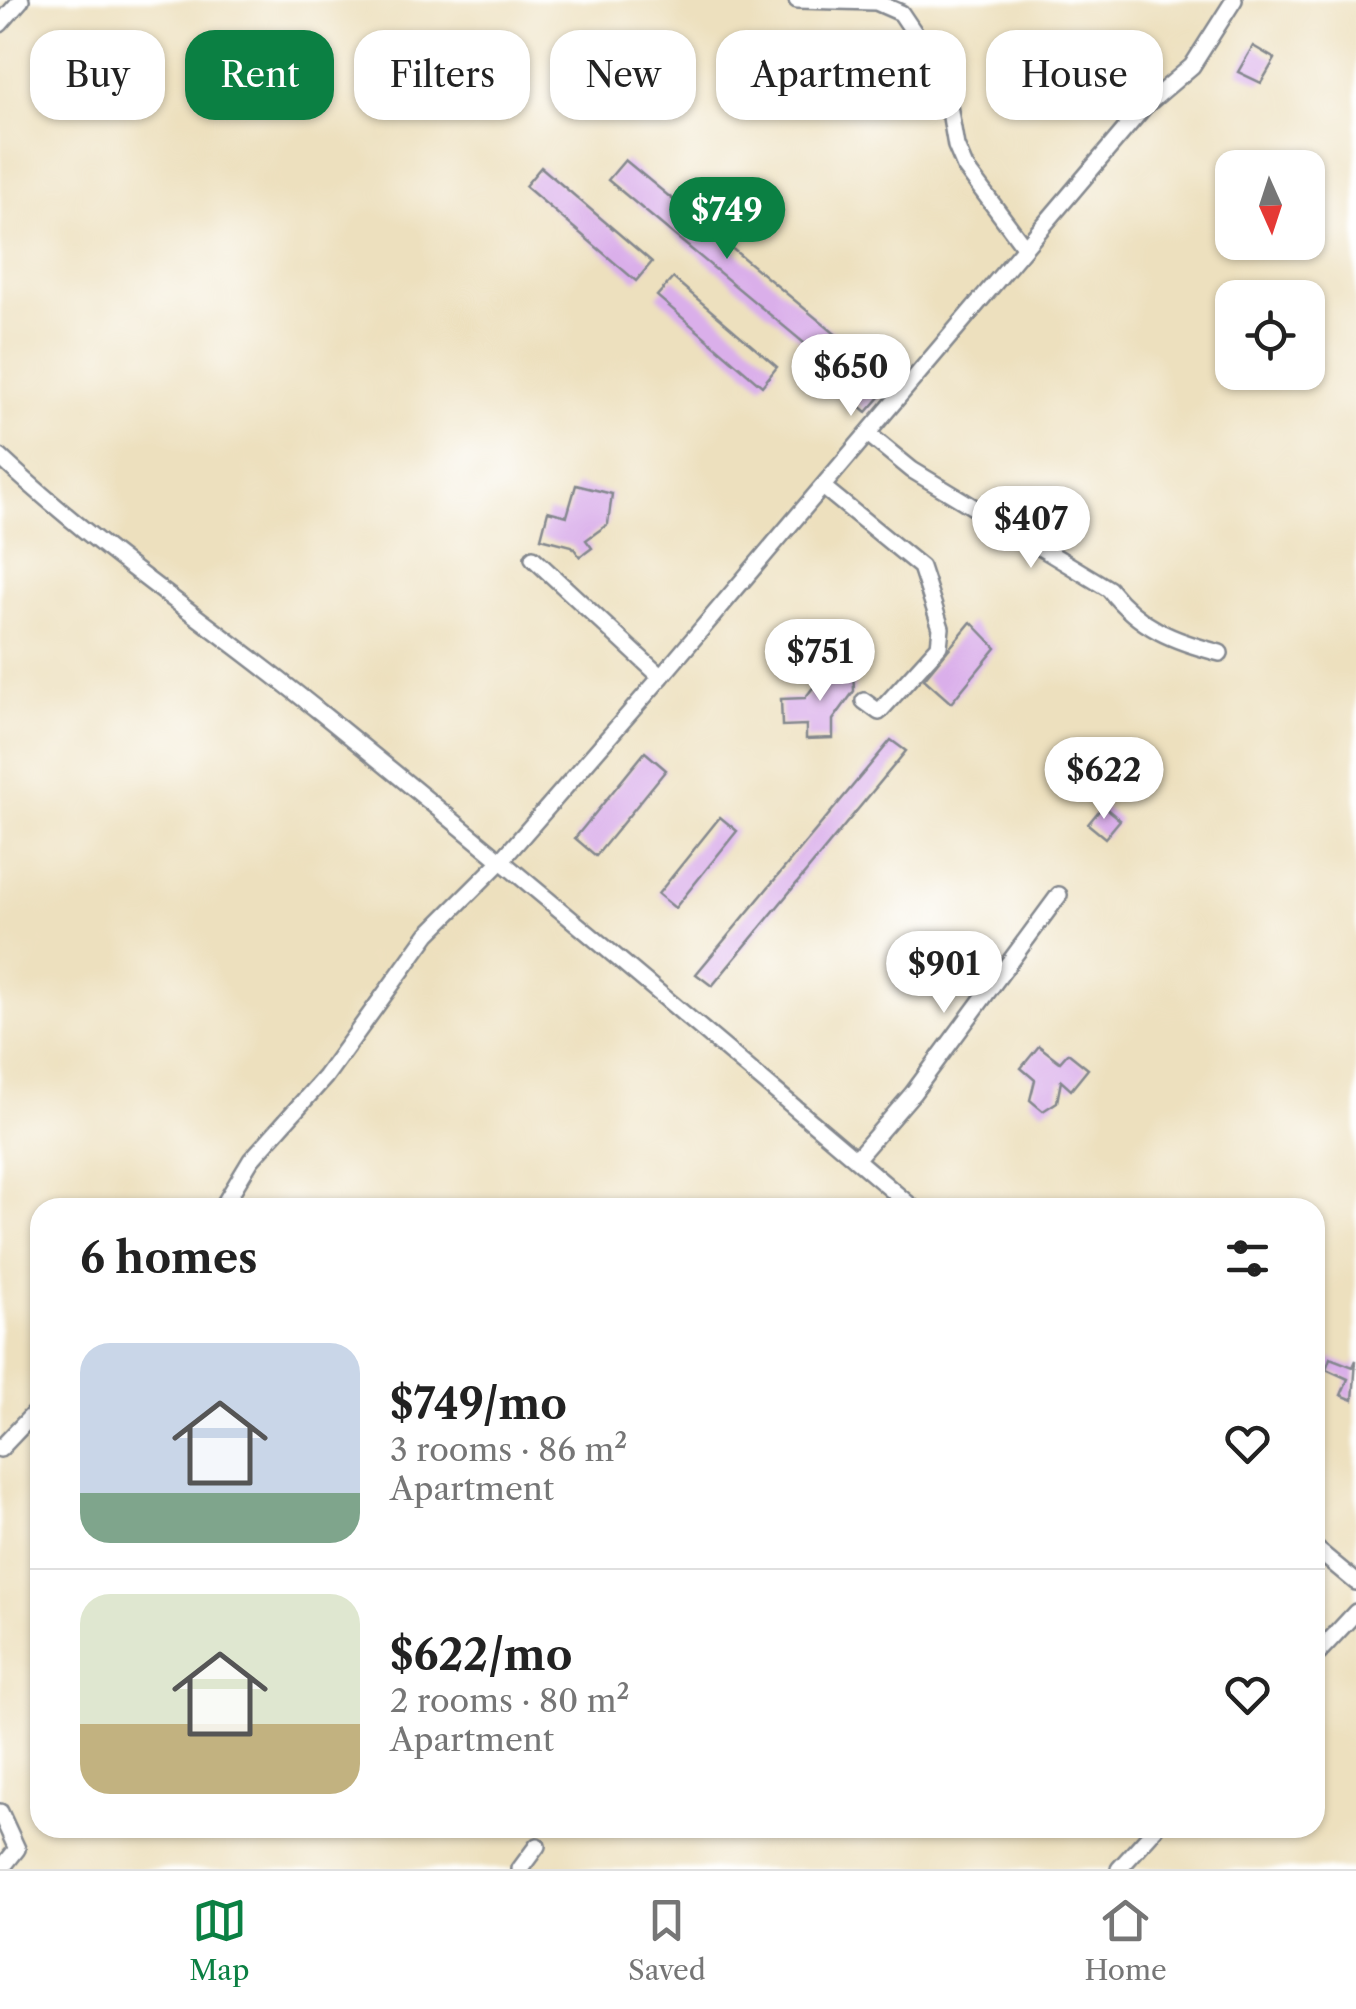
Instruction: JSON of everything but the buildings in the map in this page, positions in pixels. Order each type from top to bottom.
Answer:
[{"type":"street","points":[[0,24],[21,0]]},
{"type":"street","points":[[796,0],[876,2],[901,13],[944,77],[956,146],[965,167],[1023,245]]},
{"type":"street","points":[[228,1198],[250,1160],[325,1077],[428,934],[500,862],[661,677],[1023,245],[1144,107],[1192,66],[1234,0]]},
{"type":"street","points":[[868,434],[912,470],[1109,590],[1132,617],[1172,639],[1220,652]]},
{"type":"street","points":[[0,457],[98,542],[317,709],[475,837],[902,1198]]},
{"type":"street","points":[[823,487],[921,568],[941,628],[939,646],[878,712],[864,701]]},
{"type":"street","points":[[533,558],[661,677]]},
{"type":"street","points":[[856,1158],[913,1093],[1059,895]]},
{"type":"street","points":[[0,1449],[30,1418]]},
{"type":"street","points":[[1325,1556],[1356,1582]]},
{"type":"street","points":[[1325,1645],[1356,1612]]},
{"type":"street","points":[[0,1812],[16,1849],[1,1869]]},
{"type":"street","points":[[1118,1869],[1147,1838]]},
{"type":"street","points":[[520,1869],[536,1846]]}]
